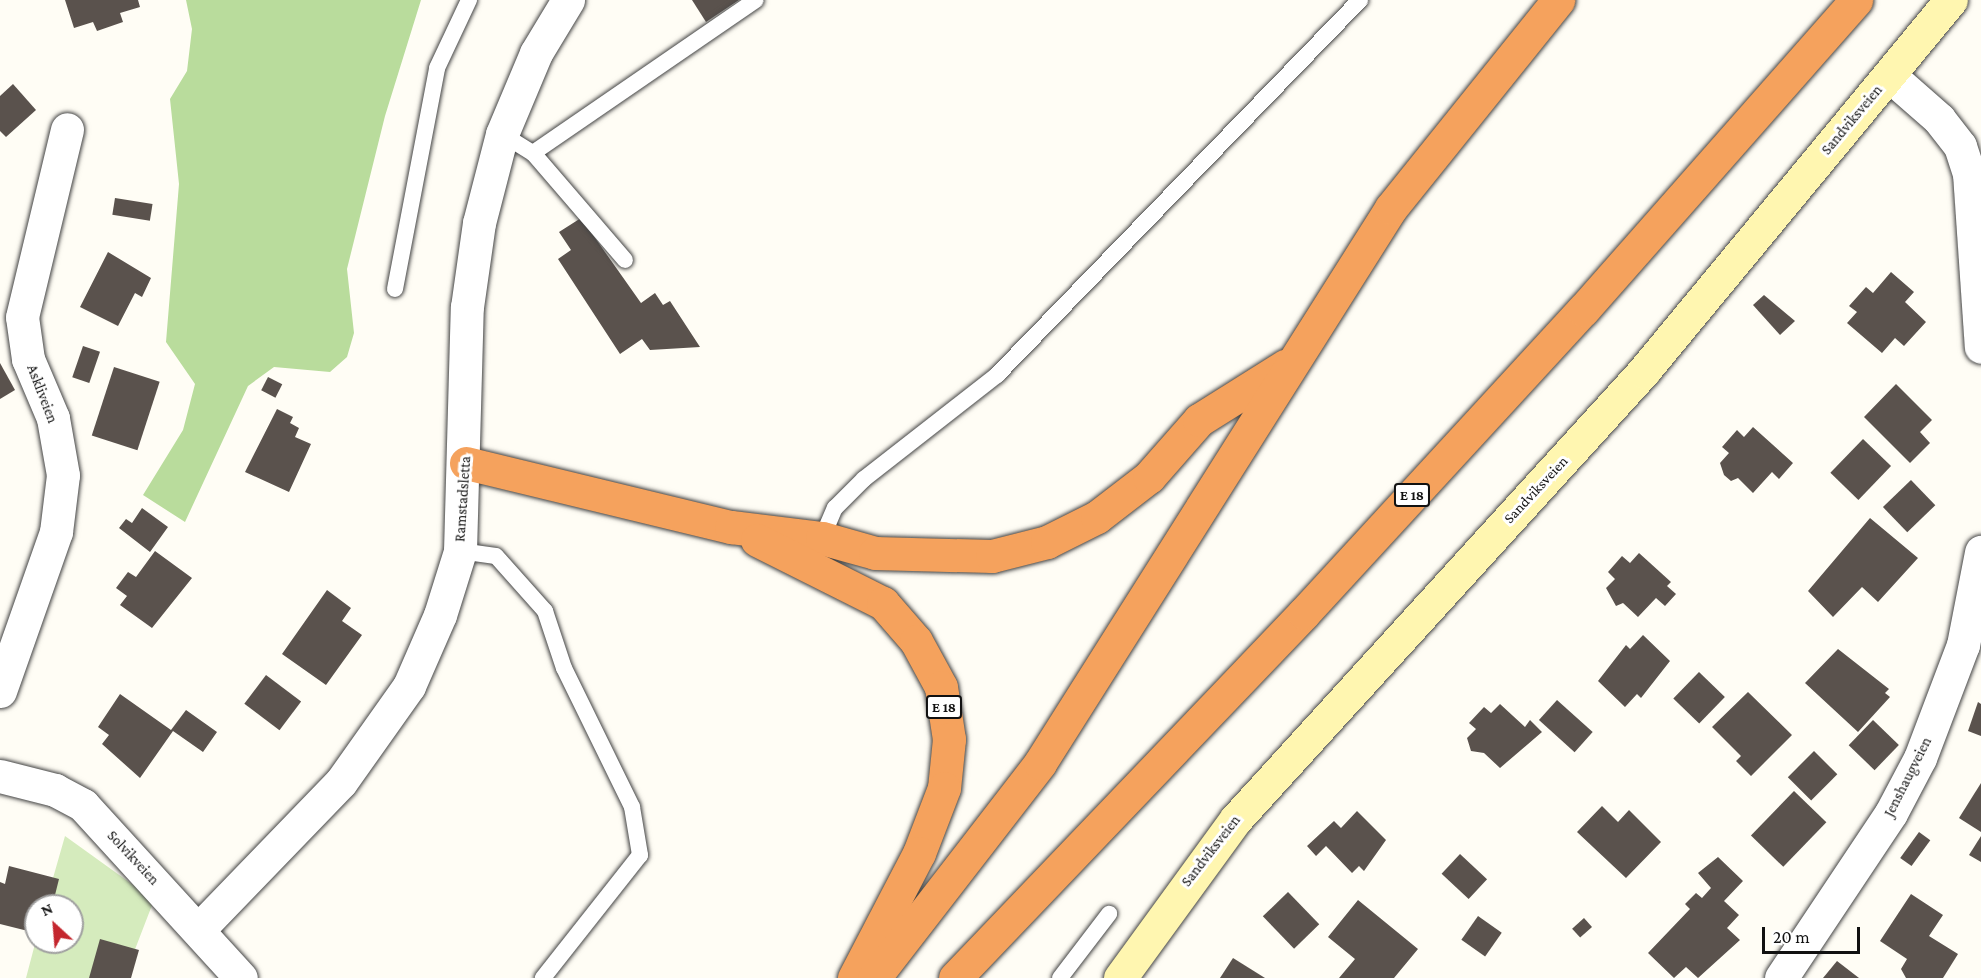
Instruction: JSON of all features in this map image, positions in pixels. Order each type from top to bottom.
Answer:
[{"type":"highway","name":"E 18","points":[[874,978],[1041,764],[1289,363],[1417,172],[1558,0]]},
{"type":"highway","name":"E 18","points":[[955,978],[1304,613],[1582,310],[1856,0]]},
{"type":"highway","name":"E 18","points":[[466,463],[731,527],[822,538],[875,553],[960,559],[1047,542],[1125,498],[1199,420],[1289,363]]},
{"type":"highway","name":"E 18","points":[[731,527],[838,575],[883,603],[916,641],[941,687],[948,739],[944,788],[919,853],[854,978]]},
{"type":"main road","name":"Sandviksveien","points":[[1120,978],[1236,819],[1643,372],[1952,0]]},
{"type":"street","name":"Ramstadsletta","points":[[199,929],[341,782],[409,686],[460,551],[466,463],[467,307],[479,224],[502,134],[536,53],[568,0]]},
{"type":"street","points":[[1889,75],[1940,119],[1960,146],[1969,173],[1981,347]]},
{"type":"street","name":"Askliveien","points":[[0,691],[30,617],[58,521],[63,475],[53,418],[28,359],[22,317],[67,129]]},
{"type":"street","name":"Jenshaugveien","points":[[1781,978],[1891,813],[1920,758],[1963,645],[1981,552]]},
{"type":"street","name":"Solvikveien","points":[[0,776],[55,790],[83,806],[199,929],[241,978]]},
{"type":"lane","points":[[395,289],[437,68],[469,0]]},
{"type":"lane","points":[[532,153],[756,0]]},
{"type":"lane","points":[[822,538],[835,508],[864,479],[997,375],[1360,0]]},
{"type":"lane","points":[[502,134],[532,153],[626,260]]},
{"type":"lane","points":[[460,551],[496,556],[545,611],[564,668],[632,807],[640,855],[543,978]]},
{"type":"lane","points":[[1060,978],[1109,914]]},
{"type":"green space","points":[[186,0],[421,0],[385,116],[347,269],[354,333],[347,357],[330,372],[274,367],[248,386],[185,522],[143,495],[183,430],[195,384],[166,342],[179,184],[170,99],[187,71],[192,29]]},
{"type":"green space","points":[[65,836],[154,900],[124,978],[26,978],[32,954],[84,954],[84,894],[48,894]]},
{"type":"building","points":[[65,0],[138,0],[140,7],[120,13],[123,22],[97,31],[93,22],[74,28]]},
{"type":"building","points":[[692,0],[739,0],[706,22]]},
{"type":"building","points":[[13,84],[36,110],[6,137],[0,131],[0,96]]},
{"type":"building","points":[[115,198],[153,204],[150,221],[112,215]]},
{"type":"building","points":[[581,218],[641,303],[655,293],[663,305],[670,301],[700,347],[650,350],[642,339],[620,354],[558,259],[571,250],[559,232]]},
{"type":"building","points":[[108,252],[151,278],[142,297],[135,293],[118,326],[80,307]]},
{"type":"building","points":[[1891,272],[1914,292],[1905,302],[1926,322],[1904,346],[1895,338],[1882,353],[1847,323],[1857,312],[1849,306],[1866,287],[1873,293]]},
{"type":"building","points":[[1764,295],[1795,321],[1780,335],[1753,305]]},
{"type":"building","points":[[83,346],[100,352],[89,383],[72,377]]},
{"type":"building","points":[[0,363],[15,390],[0,399]]},
{"type":"building","points":[[114,367],[160,382],[137,450],[92,435]]},
{"type":"building","points":[[268,377],[282,384],[275,398],[261,390]]},
{"type":"building","points":[[1896,384],[1932,420],[1920,432],[1930,443],[1910,463],[1864,417]]},
{"type":"building","points":[[277,409],[293,417],[290,423],[299,428],[295,437],[311,444],[289,492],[245,472]]},
{"type":"building","points":[[1753,427],[1793,463],[1779,479],[1772,472],[1753,493],[1738,478],[1731,481],[1724,475],[1720,463],[1729,453],[1722,447],[1737,430],[1744,437]]},
{"type":"building","points":[[1863,439],[1891,466],[1858,500],[1830,473]]},
{"type":"building","points":[[1911,480],[1935,505],[1907,532],[1883,507]]},
{"type":"building","points":[[142,508],[168,527],[150,552],[119,528],[126,519],[132,523]]},
{"type":"building","points":[[1870,518],[1918,558],[1878,602],[1862,587],[1833,617],[1808,591]]},
{"type":"building","points":[[155,551],[192,578],[152,628],[120,605],[127,596],[116,588],[128,572],[136,577]]},
{"type":"building","points":[[1639,553],[1671,582],[1667,586],[1676,594],[1665,606],[1656,598],[1638,617],[1623,603],[1616,606],[1606,588],[1615,579],[1608,572],[1622,556],[1630,563]]},
{"type":"building","points":[[327,590],[351,608],[342,621],[362,635],[326,685],[282,654]]},
{"type":"building","points":[[1643,635],[1670,661],[1641,698],[1637,694],[1625,707],[1598,681],[1626,645],[1630,649]]},
{"type":"building","points":[[1838,649],[1889,689],[1885,693],[1890,697],[1858,732],[1805,683]]},
{"type":"building","points":[[1699,672],[1725,697],[1699,724],[1673,699]]},
{"type":"building","points":[[266,675],[301,701],[279,730],[244,704]]},
{"type":"building","points":[[1748,692],[1792,735],[1751,776],[1736,761],[1741,756],[1712,727]]},
{"type":"building","points":[[120,694],[171,730],[186,710],[217,732],[203,752],[173,731],[140,778],[102,744],[109,735],[98,727]]},
{"type":"building","points":[[1557,700],[1593,732],[1575,752],[1539,720]]},
{"type":"building","points":[[1978,702],[1981,704],[1981,736],[1968,731]]},
{"type":"building","points":[[1500,704],[1525,727],[1530,720],[1542,732],[1500,768],[1484,753],[1471,751],[1467,738],[1476,729],[1469,723],[1484,707],[1491,713]]},
{"type":"building","points":[[1873,720],[1899,745],[1875,770],[1849,745]]},
{"type":"building","points":[[1814,751],[1837,774],[1811,800],[1788,777]]},
{"type":"building","points":[[1981,783],[1981,832],[1959,818]]},
{"type":"building","points":[[1794,791],[1826,822],[1783,867],[1751,836]]},
{"type":"building","points":[[1602,806],[1618,822],[1629,810],[1661,842],[1626,878],[1577,832]]},
{"type":"building","points":[[1357,811],[1386,840],[1364,871],[1359,866],[1352,873],[1326,846],[1316,856],[1307,846],[1334,821],[1341,828]]},
{"type":"building","points":[[1919,832],[1930,840],[1912,866],[1900,858]]},
{"type":"building","points":[[1981,836],[1981,862],[1969,855]]},
{"type":"building","points":[[1460,854],[1487,879],[1469,899],[1442,874]]},
{"type":"building","points":[[1718,857],[1743,881],[1724,901],[1739,915],[1727,928],[1740,940],[1698,978],[1686,967],[1674,978],[1648,953],[1690,909],[1685,904],[1696,893],[1702,898],[1711,888],[1698,873]]},
{"type":"building","points":[[9,866],[59,879],[55,894],[24,894],[24,930],[0,924],[0,882],[5,884]]},
{"type":"building","points":[[1288,892],[1319,924],[1294,949],[1263,916]]},
{"type":"building","points":[[1911,894],[1943,915],[1929,936],[1958,954],[1943,978],[1906,978],[1901,969],[1907,959],[1880,941]]},
{"type":"building","points":[[1358,900],[1418,949],[1394,978],[1339,978],[1355,959],[1328,937]]},
{"type":"building","points":[[1478,916],[1502,933],[1485,956],[1461,940]]},
{"type":"building","points":[[1584,918],[1592,927],[1580,938],[1572,929]]},
{"type":"building","points":[[100,939],[139,950],[131,978],[89,978]]},
{"type":"building","points":[[1233,958],[1265,978],[1220,978]]},
{"type":"building","points":[[1837,961],[1859,978],[1823,978]]}]
